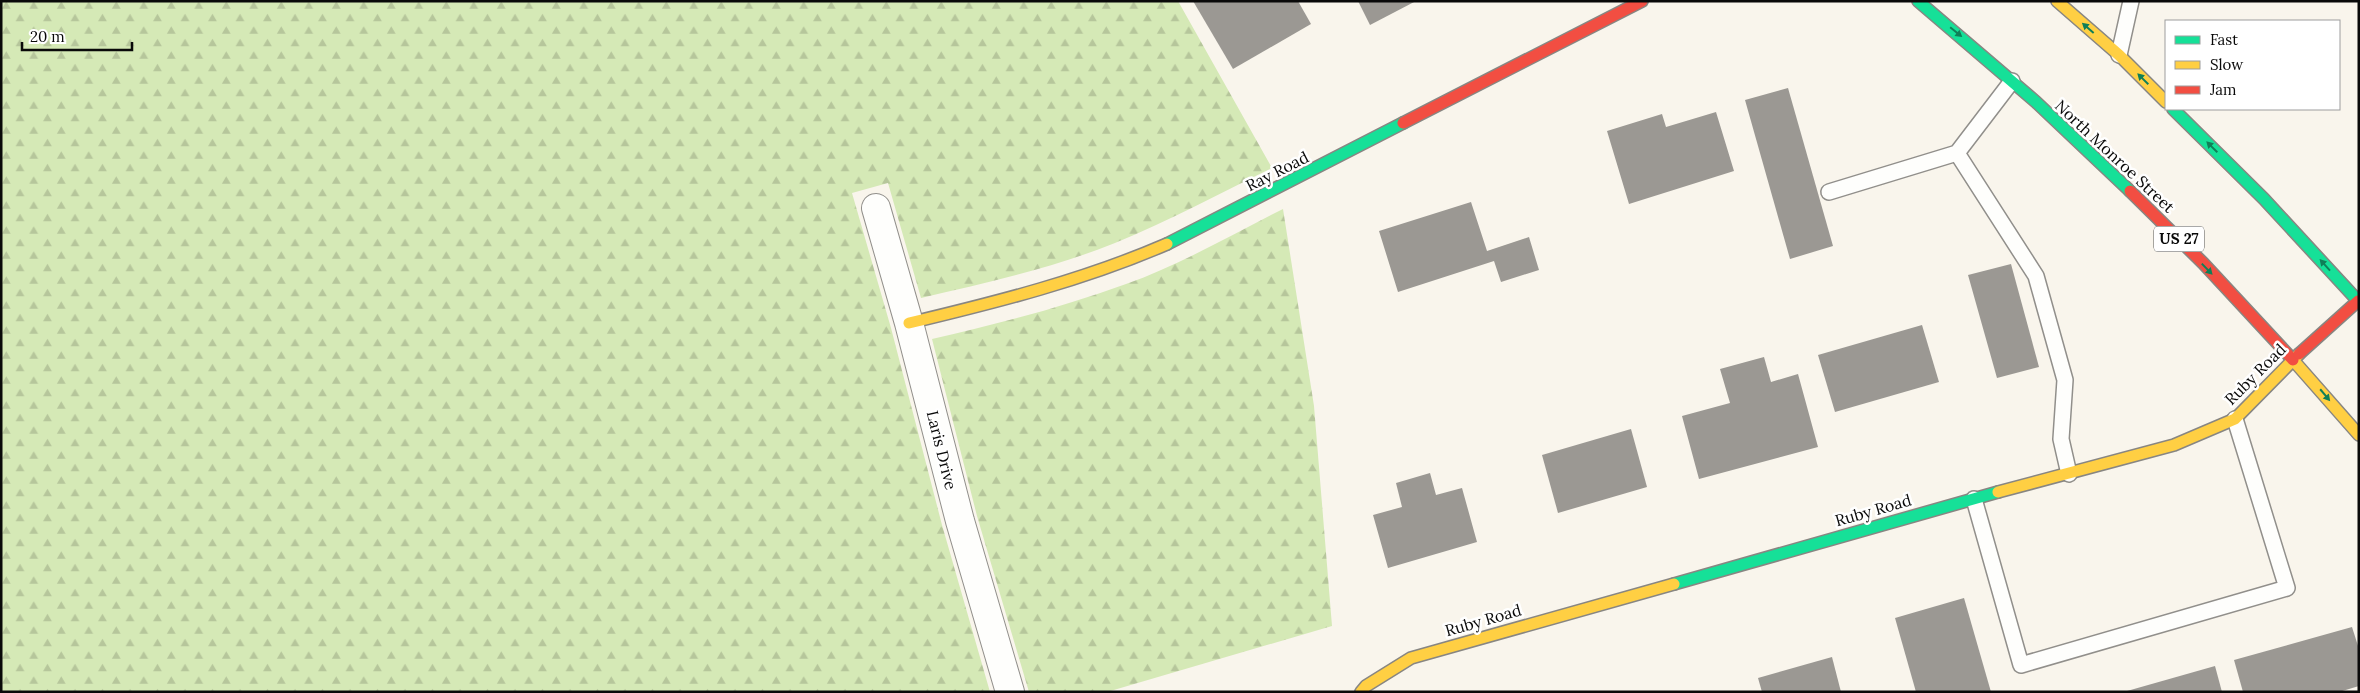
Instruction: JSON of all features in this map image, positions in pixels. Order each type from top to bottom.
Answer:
[{"type":"main road","name":"Ray Road","points":[[909,323],[1010,299],[1120,264],[1173,241],[1612,8],[1642,1]]},
{"type":"main road","name":"North Monroe Street","points":[[1918,1],[2012,82],[2124,183],[2294,358],[2359,435]]},
{"type":"main road","points":[[2056,1],[2119,55],[2165,101]]},
{"type":"main road","points":[[2174,110],[2264,199],[2358,300]]},
{"type":"main road","name":"Ruby Road","points":[[1361,692],[1366,686],[1411,658],[1974,499],[2174,445],[2235,419],[2294,358],[2358,300]]},
{"type":"street","name":"Laris Drive","points":[[876,208],[909,323],[960,521],[1010,692]]},
{"type":"lane","points":[[2119,55],[2130,1]]},
{"type":"lane","points":[[1829,192],[1958,153],[2012,82]]},
{"type":"lane","points":[[1958,153],[2036,276],[2065,380],[2061,439],[2069,474]]},
{"type":"lane","points":[[1974,499],[2021,665],[2287,588],[2235,419]]},
{"type":"green space","points":[[1,1],[1178,1],[1272,168],[1155,226],[1092,252],[1019,274],[921,298],[888,183],[852,193],[891,328],[942,525],[990,692],[1,692]]},
{"type":"green space","points":[[1283,209],[1314,406],[1332,626],[1107,692],[1029,692],[977,516],[932,339],[1030,314],[1126,284],[1186,259]]},
{"type":"building","points":[[1193,1],[1298,1],[1311,24],[1233,69]]},
{"type":"building","points":[[1358,1],[1416,1],[1370,25]]},
{"type":"building","points":[[1788,88],[1833,246],[1790,259],[1745,100]]},
{"type":"building","points":[[1716,112],[1734,171],[1629,204],[1607,131],[1662,114],[1666,127]]},
{"type":"building","points":[[1471,202],[1487,251],[1529,237],[1539,270],[1501,282],[1494,261],[1398,292],[1379,231]]},
{"type":"building","points":[[2011,264],[2039,367],[1997,378],[1968,275]]},
{"type":"building","points":[[1922,325],[1939,382],[1835,412],[1818,355]]},
{"type":"building","points":[[1764,357],[1771,382],[1798,374],[1818,447],[1699,479],[1682,416],[1730,403],[1720,369]]},
{"type":"building","points":[[1631,429],[1647,487],[1558,513],[1542,455]]},
{"type":"building","points":[[1430,473],[1436,495],[1462,488],[1477,542],[1388,568],[1373,515],[1402,507],[1396,483]]},
{"type":"building","points":[[1964,598],[1991,692],[1916,692],[1895,618]]},
{"type":"building","points":[[2352,627],[2359,649],[2359,686],[2339,692],[2243,692],[2234,660]]},
{"type":"building","points":[[1832,657],[1841,692],[1762,692],[1758,678]]},
{"type":"building","points":[[2215,666],[2222,692],[2127,692],[2127,691]]},
{"type":"traffic: fast","points":[[1918,1],[2036,102],[2130,191]]},
{"type":"traffic: fast","points":[[2174,110],[2264,199],[2359,302]]},
{"type":"traffic: fast","points":[[1167,244],[1403,123]]},
{"type":"traffic: fast","points":[[1674,584],[1998,492]]},
{"type":"traffic: slow","points":[[2057,1],[2119,55],[2165,101]]},
{"type":"traffic: slow","points":[[909,323],[1072,279],[1104,269],[1167,244]]},
{"type":"traffic: slow","points":[[1998,492],[2174,445],[2235,419],[2299,354]]},
{"type":"traffic: slow","points":[[2293,360],[2359,435]]},
{"type":"traffic: slow","points":[[1361,692],[1366,686],[1411,658],[1674,584]]},
{"type":"traffic: jam","points":[[1403,123],[1642,1]]},
{"type":"traffic: jam","points":[[2130,191],[2203,263],[2293,360]]},
{"type":"traffic: jam","points":[[2299,354],[2358,301]]}]
